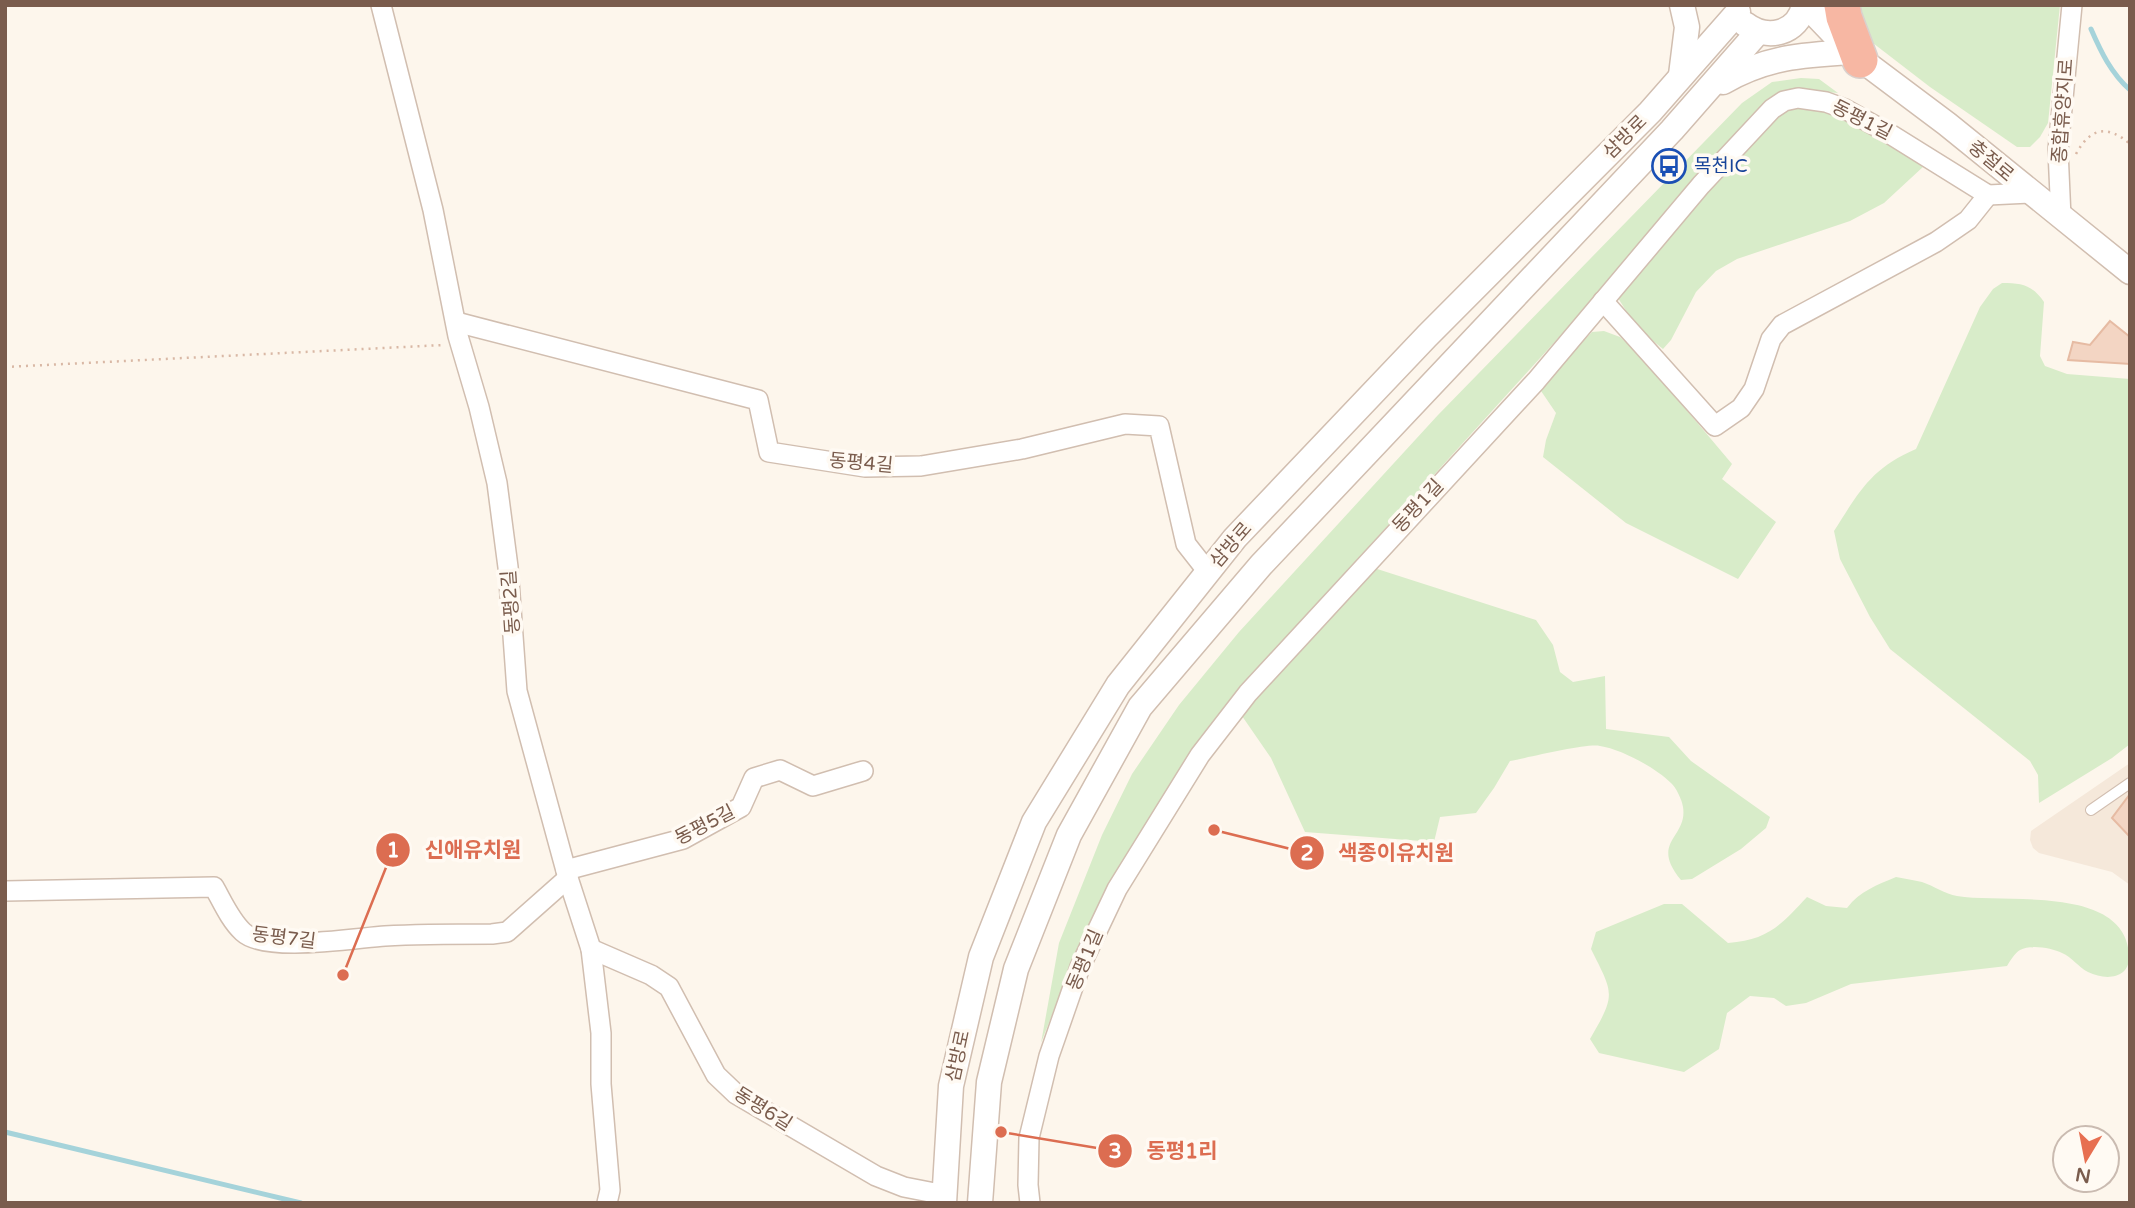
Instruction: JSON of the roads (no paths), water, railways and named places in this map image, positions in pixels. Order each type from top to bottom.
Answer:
[{"type":"highway","points":[[1842,5],[1856,56]]},
{"type":"street","name":"동평2길","points":[[381,5],[433,210],[460,344],[480,407],[497,483],[508,567],[517,691],[567,874],[591,949],[601,1034],[601,1084],[610,1190],[607,1203]]},
{"type":"street","points":[[1681,75],[1688,26],[1682,5]]},
{"type":"street","name":"삼방로","points":[[980,1203],[989,1082],[1016,969],[1069,835],[1140,707],[1261,565],[1710,89],[1767,33],[1792,26],[1805,5]]},
{"type":"street","name":"충절로","points":[[1805,5],[1856,56],[1947,124],[2130,272]]},
{"type":"street","name":"종합휴양지로","points":[[2061,218],[2058,150],[2072,5]]},
{"type":"street","points":[[1737,7],[1746,24],[1767,33]]},
{"type":"street","name":"삼방로","points":[[945,1199],[951,1086],[981,957],[1034,822],[1118,685],[1235,538],[1427,336],[1650,112],[1737,7]]},
{"type":"street","name":"충절로","points":[[1767,33],[1856,56]]},
{"type":"street","points":[[1710,89],[1748,67],[1776,60],[1804,55],[1856,56]]},
{"type":"street","name":"동평1길","points":[[1030,1203],[1029,1138],[1049,1056],[1080,967],[1117,889],[1200,755],[1248,693],[1536,381],[1701,185],[1772,109],[1784,101],[1810,98],[1845,109],[1988,195]]},
{"type":"street","points":[[1603,301],[1715,426],[1741,408],[1754,389],[1771,339],[1782,325],[1936,242],[1968,220],[1988,195],[2030,193]]},
{"type":"street","name":"동평4길","points":[[456,322],[758,400],[769,452],[865,467],[921,466],[1022,449],[1125,424],[1159,426],[1186,544],[1208,572]]},
{"type":"street","name":"동평5길","points":[[567,874],[682,839],[741,807],[754,778],[780,770],[813,786],[863,771]]},
{"type":"street","name":"동평7길","points":[[5,891],[214,887],[243,933],[260,939],[331,943],[383,936],[507,932],[567,874]]},
{"type":"street","name":"동평6길","points":[[591,949],[651,975],[669,987],[716,1075],[736,1094],[876,1176],[945,1199]]},
{"type":"lane","points":[[2091,810],[2130,783]]},
{"type":"waterway","points":[[2091,29],[2112,69],[2130,90]]},
{"type":"waterway","points":[[5,1132],[301,1203]]},
{"type":"place","name":"목천IC","points":[[1669,166]]},
{"type":"place","name":"색종이유치원","points":[[1214,830]]},
{"type":"place","name":"신애유치원","points":[[343,975]]},
{"type":"place","name":"동평1리","points":[[1001,1132]]}]
